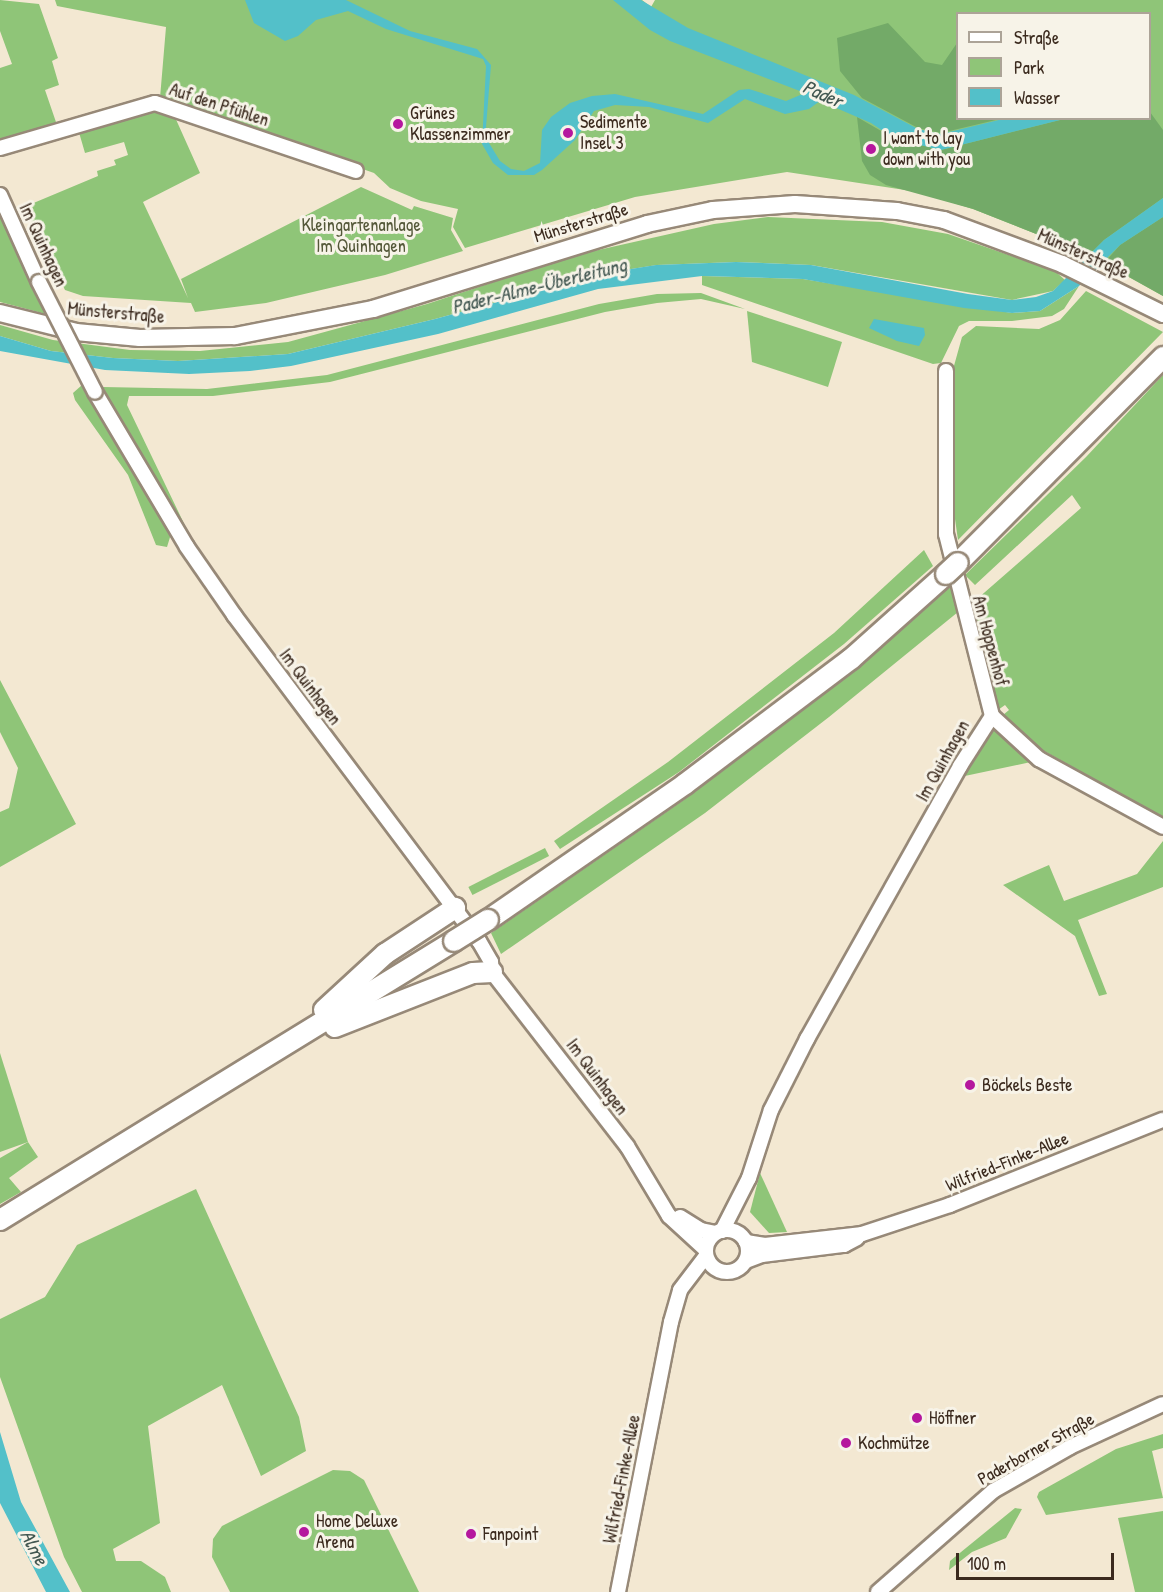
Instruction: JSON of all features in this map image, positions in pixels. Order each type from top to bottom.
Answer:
[{"type":"highway","points":[[0,1220],[488,920],[694,777],[851,659],[952,568],[1163,357]]},
{"type":"highway","points":[[269,1056],[385,954],[455,908]]},
{"type":"highway","points":[[269,1056],[367,1013],[473,973],[492,972]]},
{"type":"main road","name":"Münsterstraße","points":[[0,313],[76,332],[129,337],[235,336],[374,309],[647,224],[713,210],[795,204],[897,211],[945,220],[1071,268],[1163,314]]},
{"type":"street","name":"Auf den Pfühlen","points":[[0,148],[155,103],[356,171]]},
{"type":"street","name":"Im Quinhagen","points":[[0,195],[39,282],[95,393],[187,547],[234,615],[455,908],[483,948],[492,972],[680,1217],[719,1232],[750,1178]]},
{"type":"street","name":"Am Hoppenhof","points":[[946,371],[946,534],[992,716]]},
{"type":"street","name":"Im Quinhagen","points":[[744,1239],[750,1178],[771,1110],[807,1039],[960,766],[992,716]]},
{"type":"street","points":[[992,716],[1039,759],[1163,827]]},
{"type":"street","name":"Wilfried-Finke-Allee","points":[[744,1239],[765,1245],[862,1234],[950,1205],[1163,1120]]},
{"type":"street","name":"Im Quinhagen","points":[[642,1168],[669,1216],[706,1253]]},
{"type":"street","points":[[677,1303],[700,1278],[716,1270],[732,1272],[746,1261],[744,1239],[719,1232],[706,1253],[716,1270]]},
{"type":"street","name":"Wilfried-Finke-Allee","points":[[746,1261],[762,1255],[844,1245],[862,1234]]},
{"type":"street","name":"Wilfried-Finke-Allee","points":[[618,1592],[680,1290],[706,1253]]},
{"type":"street","name":"Paderborner Straße","points":[[878,1592],[993,1491],[1070,1447],[1163,1404]]},
{"type":"street","name":"Paderborner Straße","points":[[1135,1418],[1163,1414]]},
{"type":"green space","points":[[0,0],[39,4],[58,58],[52,61],[59,85],[45,90],[57,125],[0,144],[0,68],[12,64],[0,31]]},
{"type":"green space","points":[[55,0],[642,0],[651,7],[655,0],[1163,0],[1163,296],[1089,255],[973,209],[918,192],[787,172],[635,197],[465,248],[453,227],[458,209],[421,201],[390,188],[374,173],[160,98],[166,27],[57,6]]},
{"type":"green space","points":[[888,23],[925,62],[942,65],[956,44],[956,120],[996,120],[941,133],[918,128],[862,98],[840,71],[837,38]]},
{"type":"green space","name":"Kleingartenanlage Im Quinhagen","points":[[148,109],[174,115],[200,173],[143,202],[188,298],[181,279],[361,187],[412,210],[414,206],[453,218],[451,230],[463,251],[385,275],[266,303],[195,312],[191,303],[83,296],[65,290],[24,207],[98,176],[97,171],[116,165],[114,160],[128,155],[124,142],[85,153],[78,129]]},
{"type":"green space","points":[[1151,113],[1163,130],[1163,198],[1104,240],[1089,255],[973,209],[886,185],[870,175],[862,161],[857,117],[895,139],[941,150],[1060,120],[1151,120]]},
{"type":"green space","points":[[0,210],[46,314],[0,302]]},
{"type":"green space","points":[[768,217],[882,222],[948,234],[1055,271],[1065,280],[1053,291],[1012,300],[811,265],[736,262],[657,265],[599,274],[435,319],[288,354],[178,361],[113,358],[51,351],[0,336],[0,325],[53,340],[130,350],[200,351],[288,342],[427,304],[576,255],[714,224]]},
{"type":"green space","points":[[1163,217],[1163,296],[1104,263],[1120,245]]},
{"type":"green space","points":[[702,276],[803,279],[1012,313],[1040,311],[1079,286],[1064,309],[1052,316],[1012,321],[969,321],[959,326],[941,363],[933,364],[702,285]]},
{"type":"green space","points":[[1086,291],[1163,332],[958,540],[953,505],[952,373],[962,337],[976,326],[1039,329],[1060,320]]},
{"type":"green space","points":[[701,293],[745,309],[701,299],[657,303],[605,312],[330,382],[213,396],[129,396],[127,405],[190,536],[148,472],[103,387],[207,389],[327,375],[599,304],[657,294]]},
{"type":"green space","points":[[747,311],[842,342],[828,387],[752,362]]},
{"type":"green space","points":[[1163,375],[1163,818],[1030,743],[1003,715],[1009,710],[1005,705],[998,710],[992,698],[969,606],[1081,508],[1072,495],[975,585],[965,575],[1086,457]]},
{"type":"green space","points":[[82,385],[171,534],[167,547],[156,545],[128,475],[75,400],[73,393]]},
{"type":"green space","points":[[924,550],[933,566],[844,644],[679,772],[560,849],[554,841],[668,762],[834,633]]},
{"type":"green space","points":[[951,586],[958,612],[829,717],[705,813],[501,954],[491,933],[685,799],[849,672]]},
{"type":"green space","points":[[0,680],[76,824],[0,867],[0,812],[9,808],[18,768],[0,732]]},
{"type":"green space","points":[[992,728],[1031,762],[960,777]]},
{"type":"green space","points":[[1163,841],[1163,887],[1078,920],[1107,994],[1099,996],[1075,936],[1003,885],[1049,865],[1064,901],[1137,874]]},
{"type":"green space","points":[[545,848],[549,856],[472,895],[468,887]]},
{"type":"green space","points":[[0,1053],[28,1142],[0,1152]]},
{"type":"green space","points":[[28,1142],[38,1157],[9,1178],[21,1192],[0,1204],[0,1158]]},
{"type":"green space","points":[[760,1173],[787,1232],[769,1233],[750,1212]]},
{"type":"green space","points":[[196,1189],[299,1417],[306,1451],[261,1476],[222,1385],[148,1426],[160,1523],[113,1549],[116,1561],[141,1561],[165,1577],[171,1592],[82,1592],[64,1557],[0,1377],[0,1319],[45,1297],[77,1245]]},
{"type":"green space","points":[[1163,1434],[1163,1448],[1152,1451],[1163,1498],[1046,1515],[1037,1497],[1039,1492],[1116,1449]]},
{"type":"green space","name":"Home Deluxe Arena","points":[[333,1470],[350,1471],[364,1480],[419,1592],[230,1592],[212,1557],[213,1539],[222,1526]]},
{"type":"green space","points":[[1015,1508],[1022,1509],[1006,1538],[972,1552],[949,1570],[950,1561]]},
{"type":"green space","points":[[1163,1511],[1163,1592],[1135,1592],[1118,1518]]},
{"type":"water","name":"Pader","points":[[245,0],[346,0],[410,31],[477,49],[491,65],[486,127],[489,143],[500,161],[511,169],[524,171],[540,163],[542,130],[551,117],[570,103],[592,96],[615,94],[703,114],[739,90],[749,89],[786,101],[805,93],[670,41],[650,30],[613,0],[641,0],[688,28],[854,95],[918,129],[941,134],[999,120],[1060,120],[941,150],[895,139],[871,123],[820,101],[809,109],[785,114],[745,99],[708,123],[649,107],[615,105],[594,111],[575,140],[542,170],[534,175],[508,175],[493,163],[482,144],[486,66],[483,59],[386,29],[348,11],[316,20],[298,36],[285,41],[254,23]]},
{"type":"water","points":[[1163,198],[1163,217],[1120,245],[1079,286],[1040,311],[1012,313],[964,308],[803,279],[702,276],[598,289],[438,334],[291,366],[250,371],[189,374],[105,370],[0,351],[0,336],[51,351],[113,358],[178,361],[288,354],[435,319],[599,274],[656,265],[736,262],[811,265],[968,294],[1012,300],[1036,297],[1053,291],[1104,240]]},
{"type":"water","points":[[874,319],[924,328],[925,335],[919,346],[897,341],[869,328]]},
{"type":"water","name":"Alme","points":[[0,1432],[21,1502],[70,1592],[46,1592],[0,1503]]},
{"type":"place","name":"Grünes Klassenzimmer","points":[[398,124]]},
{"type":"place","name":"Sedimente Insel 3","points":[[568,133]]},
{"type":"place","name":"I want to lay down with you","points":[[871,149]]},
{"type":"place","name":"Böckels Beste","points":[[970,1085]]},
{"type":"place","name":"Höffner","points":[[917,1418]]},
{"type":"place","name":"Kochmütze","points":[[846,1443]]},
{"type":"place","name":"Home Deluxe Arena","points":[[304,1532]]},
{"type":"place","name":"Fanpoint","points":[[471,1534]]},
{"type":"water label","name":"Pader-Alme-Überleitung","points":[[539,285]]}]
